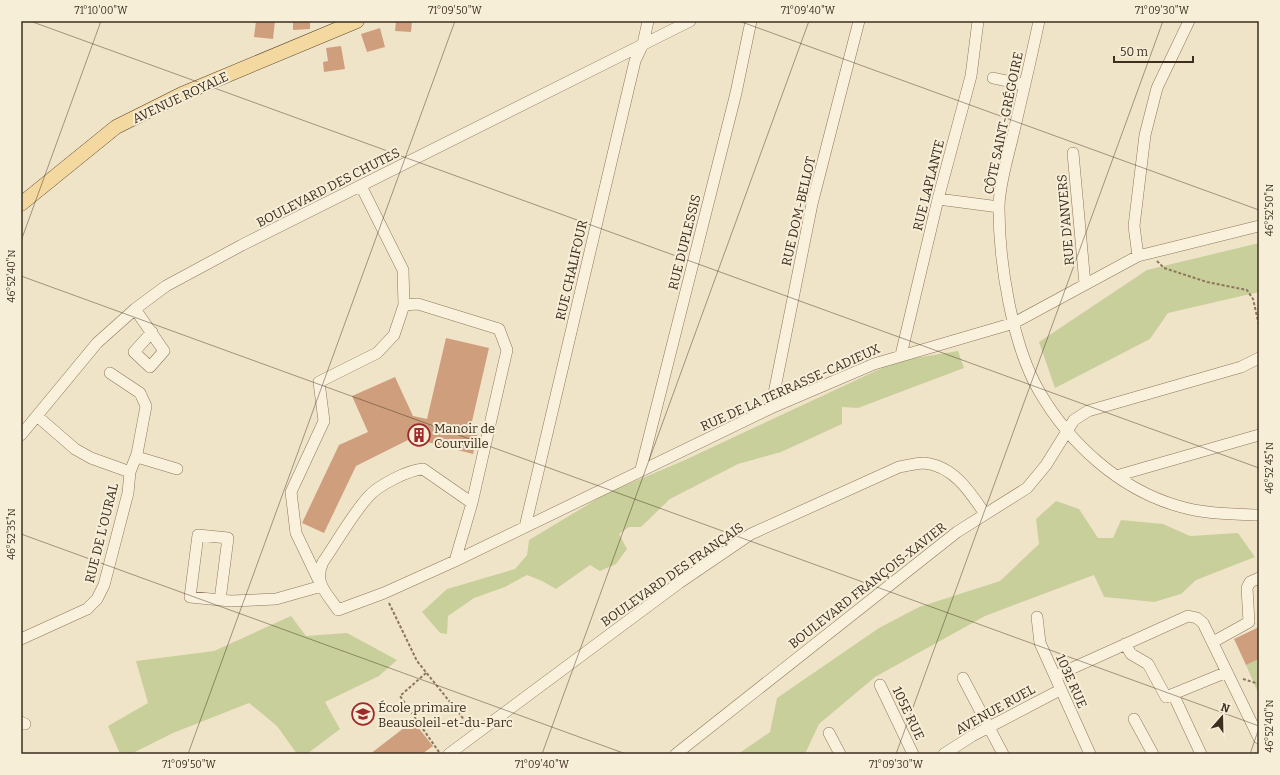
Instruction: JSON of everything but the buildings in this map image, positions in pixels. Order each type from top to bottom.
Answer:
[{"type":"main road","name":"AVENUE ROYALE","points":[[21,204],[116,127],[182,94],[358,21]]},
{"type":"street","name":"RUE CHALIFOUR","points":[[524,527],[634,69],[644,44],[648,21]]},
{"type":"street","name":"BOULEVARD DES CHUTES","points":[[21,435],[97,343],[135,309],[166,286],[242,245],[690,21]]},
{"type":"street","name":"RUE DUPLESSIS","points":[[641,469],[736,93],[751,21]]},
{"type":"street","name":"RUE DOM-BELLOT","points":[[771,408],[812,204],[859,21]]},
{"type":"street","name":"RUE LAPLANTE","points":[[901,355],[938,199],[971,76],[978,21]]},
{"type":"street","name":"CÔTE SAINT-GRÉGOIRE","points":[[1039,21],[1007,161],[999,207],[1004,270],[1014,323],[1023,354],[1039,390],[1066,430],[1089,454],[1116,476],[1145,493],[1179,507],[1225,513],[1259,515]]},
{"type":"street","points":[[1138,256],[1134,226],[1145,135],[1157,88],[1189,21]]},
{"type":"street","points":[[993,78],[1025,85]]},
{"type":"street","name":"RUE D'ANVERS","points":[[1073,153],[1085,284]]},
{"type":"street","points":[[320,582],[296,533],[291,492],[324,421],[319,382],[377,353],[394,335],[404,306],[403,270],[361,186]]},
{"type":"street","points":[[938,199],[999,207]]},
{"type":"street","name":"RUE DE LA TERRASSE-CADIEUX","points":[[320,582],[338,610],[384,593],[455,561],[641,469],[771,408],[874,364],[1014,323],[1138,256],[1259,226]]},
{"type":"street","points":[[404,306],[418,304],[499,329],[507,350],[472,503],[455,561]]},
{"type":"street","points":[[135,309],[152,332]]},
{"type":"street","name":"BOULEVARD FRANÇOIS-XAVIER","points":[[676,754],[957,532],[1027,488],[1038,476],[1066,430],[1074,420],[1088,411],[1241,367],[1259,358]]},
{"type":"street","points":[[110,373],[140,393],[146,406],[136,457],[130,472]]},
{"type":"street","name":"RUE DE L'OURAL","points":[[21,639],[87,609],[97,599],[104,585],[128,493],[130,472],[91,458],[75,449],[36,416]]},
{"type":"street","points":[[1116,476],[1259,435]]},
{"type":"street","points":[[136,457],[177,468]]},
{"type":"street","name":"BOULEVARD DES FRANÇAIS","points":[[449,754],[679,583],[751,534],[899,467],[923,463],[943,468],[963,483],[985,514]]},
{"type":"street","points":[[320,582],[320,569],[323,562],[369,496],[413,470],[423,469],[472,503]]},
{"type":"street","points":[[220,600],[228,538],[198,535],[190,597],[220,600],[276,599],[320,582]]},
{"type":"street","points":[[1212,642],[1249,622],[1247,588],[1250,582],[1259,578]]},
{"type":"street","points":[[1055,676],[1188,616],[1197,618],[1203,623],[1259,738]]},
{"type":"street","name":"103E RUE","points":[[1037,617],[1040,643],[1090,754]]},
{"type":"street","points":[[1125,644],[1131,654],[1148,664],[1166,697],[1228,675]]},
{"type":"street","points":[[964,678],[1003,754]]},
{"type":"street","name":"105E RUE","points":[[880,685],[913,754]]},
{"type":"street","name":"AVENUE RUEL","points":[[944,754],[989,727],[1060,690]]},
{"type":"street","points":[[1173,694],[1201,754]]},
{"type":"street","points":[[1134,719],[1153,754]]},
{"type":"street","points":[[829,733],[840,754]]},
{"type":"path","points":[[1157,263],[1164,268],[1207,282],[1247,290],[1253,299],[1259,325]]},
{"type":"path","points":[[384,593],[416,661],[476,734]]},
{"type":"path","points":[[426,673],[400,696],[441,754]]},
{"type":"path","points":[[1228,675],[1259,684]]},
{"type":"green space","points":[[1259,243],[1259,292],[1168,313],[1150,339],[1055,388],[1039,342],[1147,270]]},
{"type":"green space","points":[[958,351],[964,368],[858,408],[842,407],[842,424],[781,452],[738,464],[670,499],[641,527],[629,527],[619,534],[627,549],[616,564],[600,571],[590,565],[556,589],[527,575],[505,587],[474,598],[448,616],[447,634],[440,633],[422,612],[447,589],[515,569],[527,555],[529,540],[607,493],[685,460],[897,361]]},
{"type":"green space","points":[[1056,501],[1079,509],[1098,538],[1113,538],[1121,520],[1163,524],[1190,536],[1238,533],[1255,557],[1196,580],[1181,594],[1154,602],[1104,597],[1094,575],[985,616],[875,677],[819,724],[805,754],[738,754],[770,732],[777,698],[879,628],[919,607],[1000,581],[1039,544],[1036,519]]},
{"type":"green space","points":[[291,616],[306,636],[347,633],[397,660],[379,676],[325,702],[340,729],[307,754],[297,754],[277,726],[249,703],[173,733],[131,754],[120,754],[108,726],[148,703],[136,661],[214,651]]},
{"type":"green space","points":[[1259,659],[1259,695],[1246,665]]},
{"type":"place","name":"Manoir de Courville","points":[[419,435]]},
{"type":"place","name":"École primaire Beausoleil-et-du-Parc","points":[[363,714]]}]
